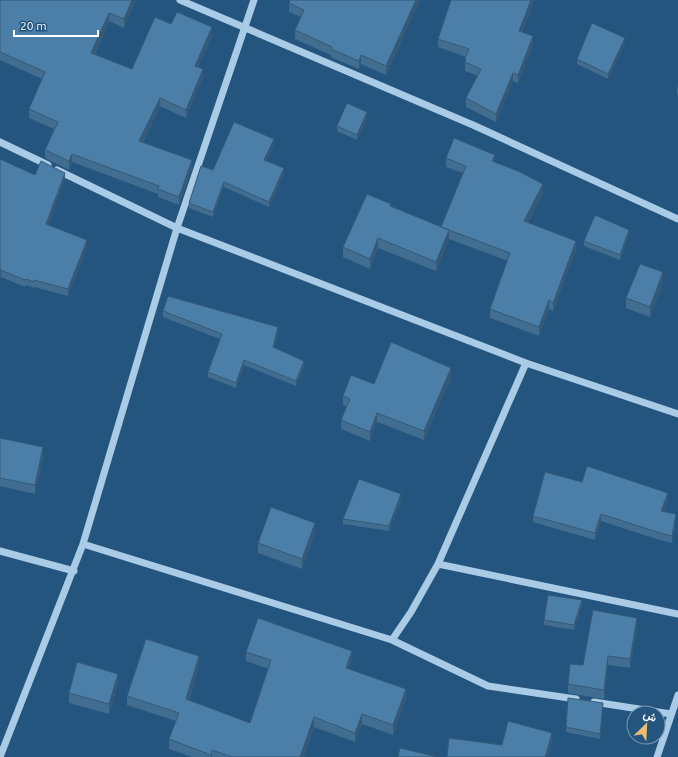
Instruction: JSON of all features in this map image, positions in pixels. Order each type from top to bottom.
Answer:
[{"type":"street","points":[[180,0],[473,125],[678,220]]},
{"type":"street","points":[[0,757],[74,571],[177,228],[254,0]]},
{"type":"street","points":[[0,142],[177,228],[526,363],[678,414]]},
{"type":"street","points":[[392,640],[411,612],[438,564],[526,363]]},
{"type":"street","points":[[83,544],[392,640],[488,686],[671,714]]},
{"type":"street","points":[[0,551],[74,571]]},
{"type":"street","points":[[438,564],[678,614]]},
{"type":"street","points":[[656,757],[678,695]]},
{"type":"building","points":[[0,0],[132,0],[124,19],[109,13],[91,53],[132,69],[155,17],[171,24],[177,12],[212,27],[195,66],[203,69],[186,110],[160,98],[139,141],[192,160],[179,197],[158,189],[159,186],[72,154],[69,161],[45,150],[58,122],[29,109],[45,72],[0,52]]},
{"type":"building","points":[[290,0],[416,0],[386,66],[361,55],[359,61],[331,49],[332,47],[295,30],[304,10],[289,3]]},
{"type":"building","points":[[451,0],[531,0],[519,31],[533,36],[518,75],[513,73],[496,114],[466,98],[481,69],[465,62],[469,49],[438,39]]},
{"type":"building","points":[[592,23],[625,38],[608,74],[577,59]]},
{"type":"building","points":[[347,103],[367,112],[357,135],[337,126]]},
{"type":"building","points":[[234,122],[274,139],[264,160],[284,168],[269,202],[224,182],[213,212],[189,203],[201,166],[213,170]]},
{"type":"building","points":[[454,138],[495,155],[492,161],[518,171],[543,184],[524,221],[576,241],[553,303],[549,300],[539,327],[490,309],[510,253],[441,227],[466,166],[446,158]]},
{"type":"building","points":[[0,159],[35,175],[41,161],[65,173],[46,224],[87,240],[68,289],[34,280],[34,282],[25,280],[1,270],[0,277]]},
{"type":"building","points":[[367,194],[391,204],[390,206],[449,230],[436,262],[378,238],[370,259],[343,247]]},
{"type":"building","points":[[595,215],[629,230],[620,255],[584,241]]},
{"type":"building","points":[[640,264],[663,272],[650,307],[626,298]]},
{"type":"building","points":[[168,296],[278,327],[273,347],[304,361],[296,381],[244,360],[236,383],[208,372],[222,334],[163,311]]},
{"type":"building","points":[[391,342],[451,368],[424,431],[377,413],[370,432],[341,420],[350,399],[343,396],[351,375],[374,384]]},
{"type":"building","points":[[0,438],[43,447],[35,485],[0,478]]},
{"type":"building","points":[[587,466],[668,493],[661,511],[676,514],[672,536],[601,514],[595,533],[533,516],[545,472],[582,482]]},
{"type":"building","points":[[359,479],[401,494],[389,526],[343,519]]},
{"type":"building","points":[[271,507],[315,523],[302,559],[258,543]]},
{"type":"building","points":[[548,595],[582,600],[574,625],[544,620]]},
{"type":"building","points":[[593,610],[637,618],[630,659],[608,656],[604,690],[568,684],[570,664],[583,665]]},
{"type":"building","points":[[258,618],[352,651],[346,668],[406,689],[393,725],[362,714],[355,733],[314,717],[300,757],[232,757],[212,750],[211,755],[169,739],[179,713],[127,696],[146,639],[199,656],[186,699],[250,723],[271,660],[246,652]]},
{"type":"building","points":[[77,662],[118,674],[109,704],[69,693]]},
{"type":"building","points":[[568,698],[603,703],[600,734],[566,727]]},
{"type":"building","points":[[508,721],[552,733],[545,757],[447,757],[449,738],[502,745]]},
{"type":"building","points":[[400,748],[437,757],[398,757]]}]
